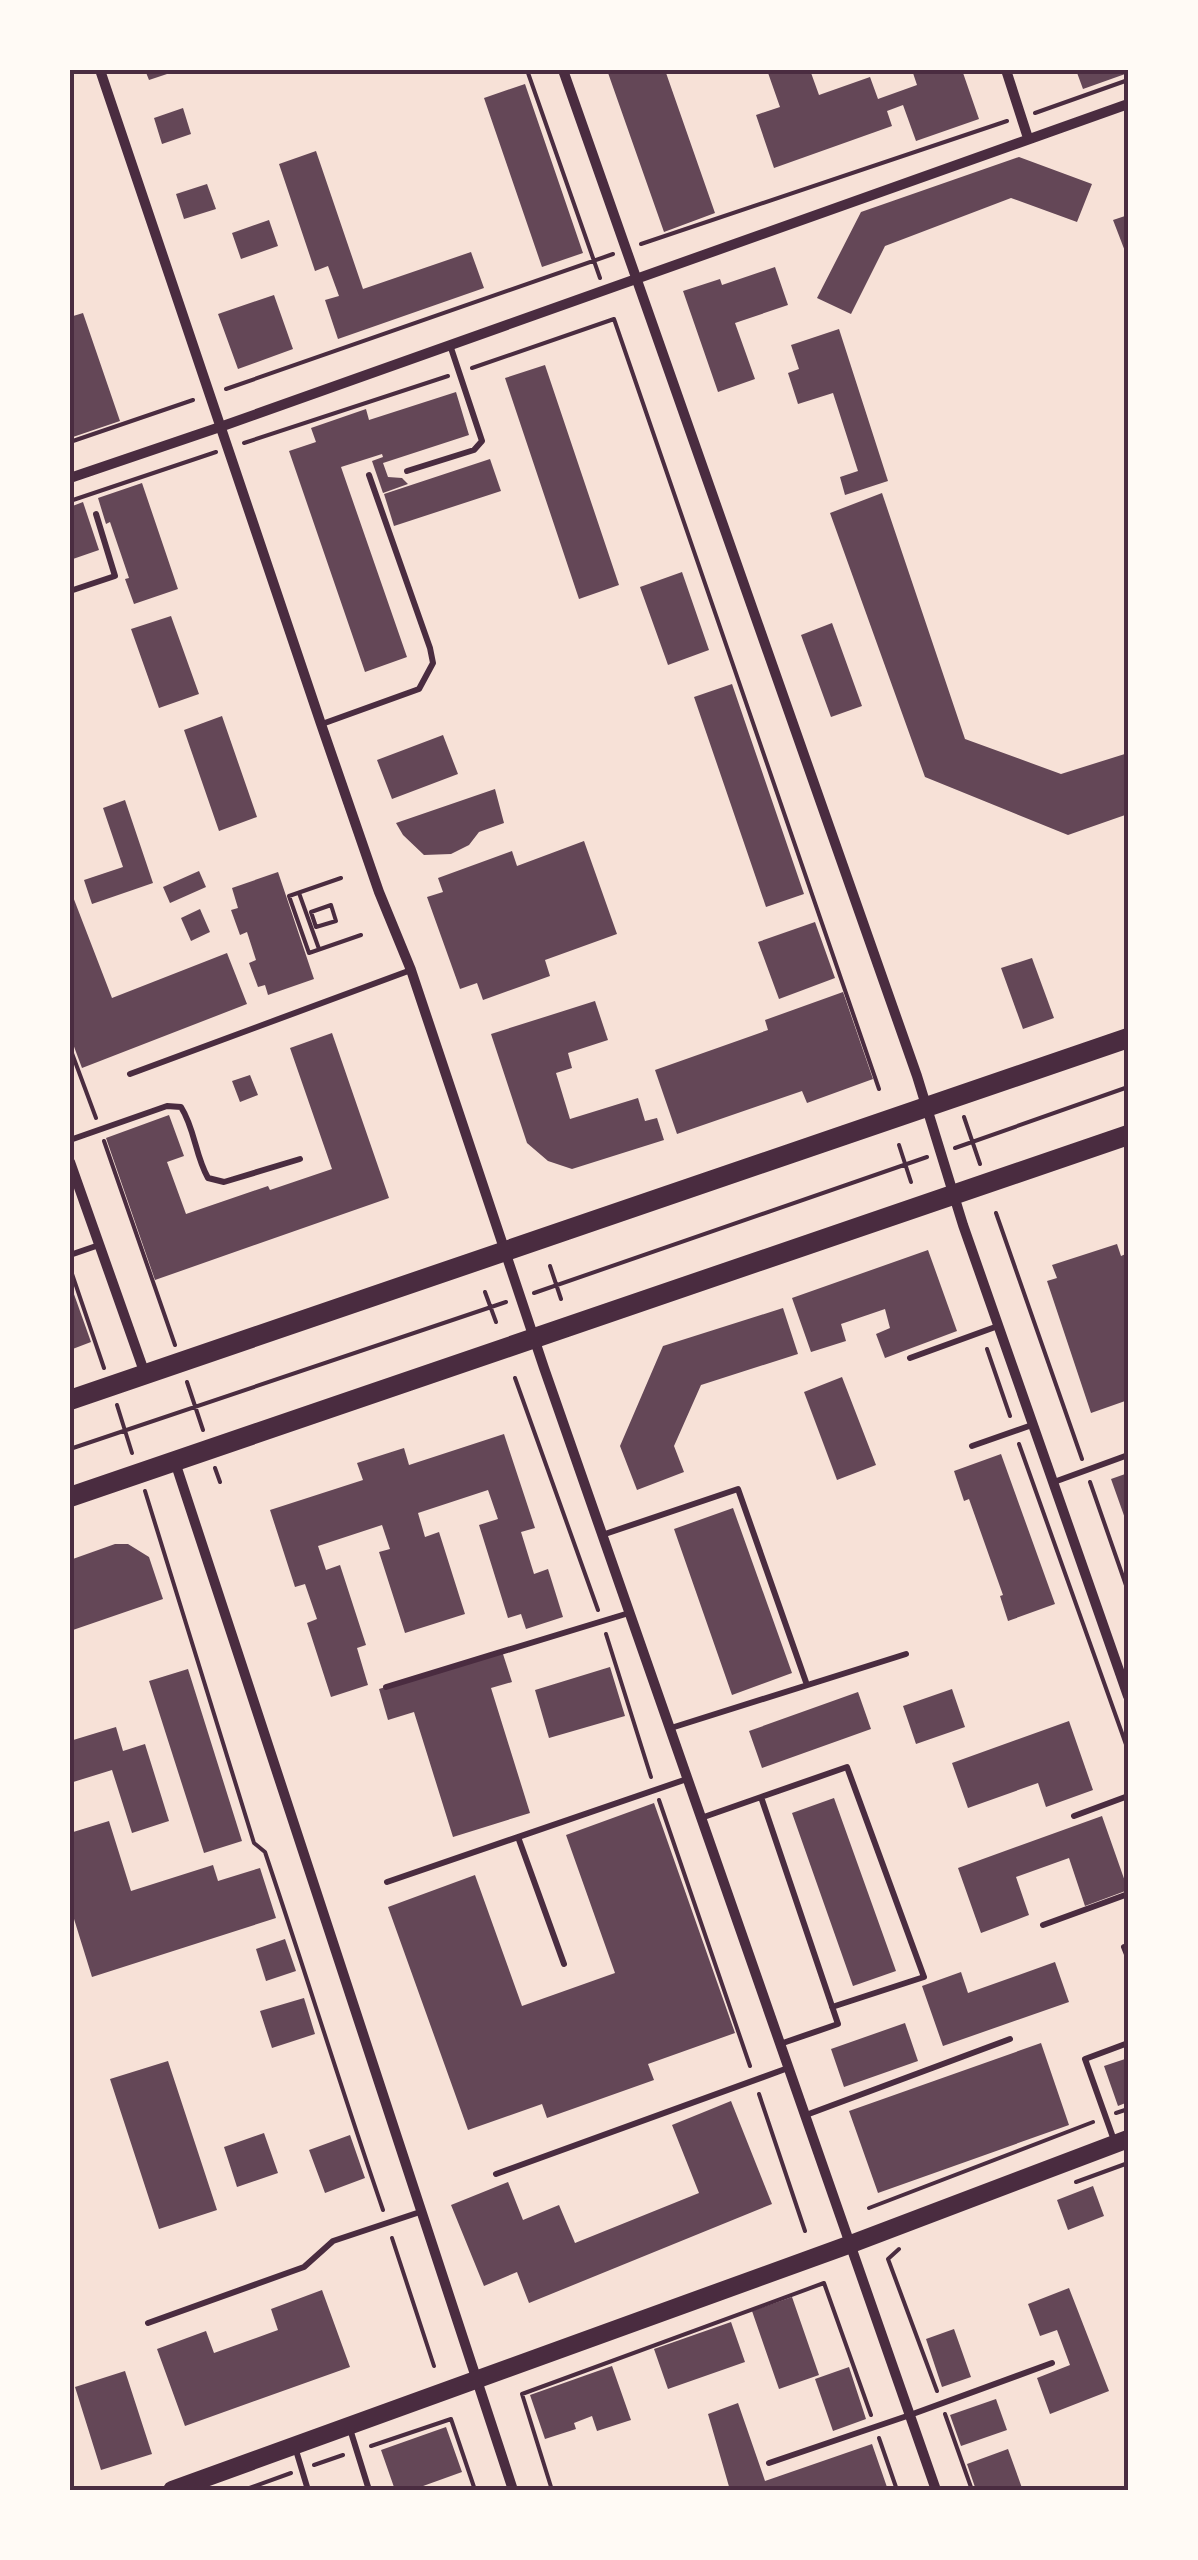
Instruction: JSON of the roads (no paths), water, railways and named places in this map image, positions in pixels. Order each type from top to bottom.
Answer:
[{"type":"main road","points":[[70,1400],[1128,1038]]},
{"type":"main road","points":[[70,1497],[1128,1135]]},
{"type":"street","points":[[100,70],[320,724],[411,970],[504,1252],[936,2490]]},
{"type":"street","points":[[563,70],[927,1106],[998,1326],[1128,1696]]},
{"type":"street","points":[[1006,70],[1028,138]]},
{"type":"street","points":[[70,478],[1128,104]]},
{"type":"street","points":[[70,1162],[145,1375]]},
{"type":"street","points":[[175,1462],[513,2490]]},
{"type":"street","points":[[172,2490],[1122,2142]]},
{"type":"lane","points":[[407,471],[474,450],[482,441],[450,345]]},
{"type":"lane","points":[[320,724],[419,689],[432,663],[369,475]]},
{"type":"lane","points":[[70,591],[115,576],[96,514]]},
{"type":"lane","points":[[130,1074],[411,970]]},
{"type":"lane","points":[[70,1140],[167,1106],[181,1107],[189,1119],[208,1178],[224,1182],[300,1159]]},
{"type":"lane","points":[[70,1255],[100,1245]]},
{"type":"lane","points":[[910,1358],[998,1326]]},
{"type":"lane","points":[[972,1446],[1033,1425]]},
{"type":"lane","points":[[1053,1482],[1128,1455]]},
{"type":"lane","points":[[602,1535],[738,1488],[807,1685]]},
{"type":"lane","points":[[386,1687],[630,1613]]},
{"type":"lane","points":[[670,1729],[906,1654]]},
{"type":"lane","points":[[701,1818],[846,1767],[924,1977],[832,2007]]},
{"type":"lane","points":[[387,1882],[688,1779]]},
{"type":"lane","points":[[1074,1816],[1128,1796]]},
{"type":"lane","points":[[761,1798],[838,2024],[780,2044]]},
{"type":"lane","points":[[518,1837],[564,1964]]},
{"type":"lane","points":[[1043,1925],[1128,1894]]},
{"type":"lane","points":[[1124,1947],[1128,1957]]},
{"type":"lane","points":[[806,2115],[1010,2039]]},
{"type":"lane","points":[[1122,2142],[1106,2117],[1086,2059],[1128,2043]]},
{"type":"lane","points":[[496,2174],[788,2068]]},
{"type":"lane","points":[[148,2324],[304,2267],[333,2242],[422,2212]]},
{"type":"lane","points":[[768,2463],[1052,2363]]},
{"type":"lane","points":[[349,2426],[369,2490]]},
{"type":"lane","points":[[294,2446],[308,2490]]}]
